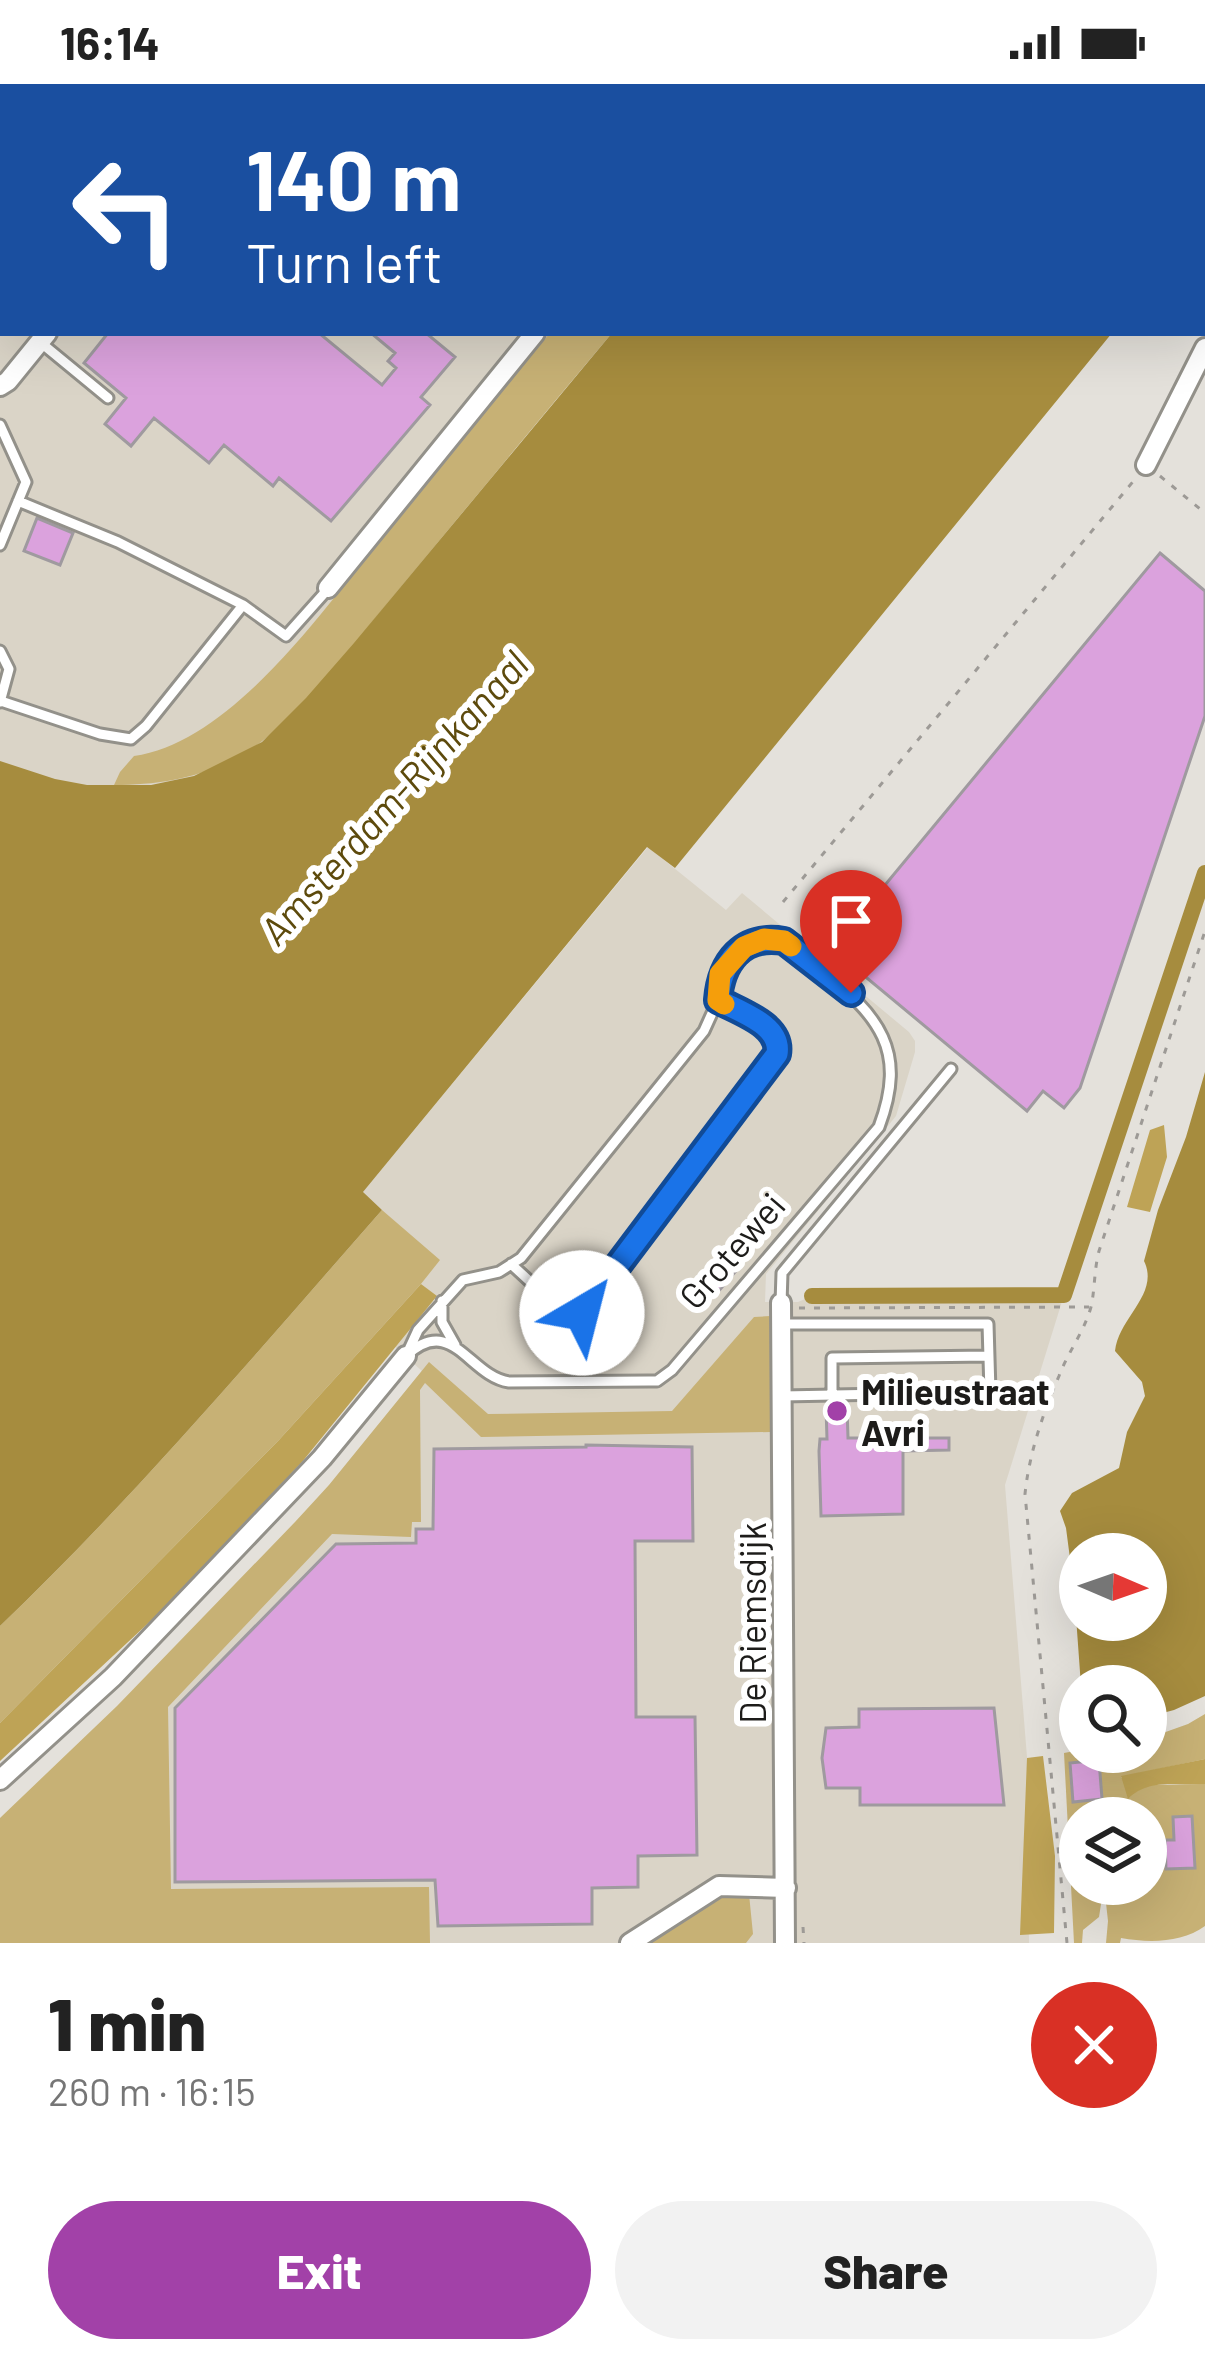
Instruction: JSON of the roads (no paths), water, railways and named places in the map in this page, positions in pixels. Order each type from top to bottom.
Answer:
[{"type":"street","points":[[328,588],[533,336]]},
{"type":"street","points":[[0,386],[44,337]]},
{"type":"street","points":[[1146,465],[1205,348]]},
{"type":"street","name":"De Riemsdijk","points":[[781,1312],[785,1943]]},
{"type":"street","points":[[0,1780],[112,1677],[322,1459],[406,1356]]},
{"type":"street","points":[[630,1943],[719,1886],[786,1888]]},
{"type":"lane","points":[[44,337],[108,398]]},
{"type":"lane","points":[[0,425],[26,482],[0,545]]},
{"type":"lane","points":[[18,501],[118,542],[243,605],[286,636],[328,588]]},
{"type":"lane","points":[[0,651],[9,669],[1,701],[100,734],[131,739],[146,727],[243,605]]},
{"type":"lane","name":"Grotewei","points":[[455,1345],[498,1380],[657,1381],[672,1370],[879,1127],[892,1086],[890,1058],[871,1018],[851,993],[784,941],[774,939],[744,947],[720,974],[718,1000]]},
{"type":"lane","points":[[406,1356],[418,1330],[463,1280],[499,1272],[511,1264],[521,1258],[704,1031],[718,1000],[772,1030],[779,1043],[777,1054],[582,1313],[571,1316],[562,1311],[511,1264]]},
{"type":"lane","points":[[782,1396],[990,1393],[988,1324],[781,1312],[782,1273],[951,1069]]},
{"type":"lane","points":[[442,1300],[442,1322],[455,1345]]},
{"type":"lane","points":[[406,1356],[422,1344],[455,1345]]},
{"type":"lane","points":[[832,1395],[832,1358],[989,1356]]},
{"type":"water","name":"Amsterdam-Rijnkanaal","points":[[610,336],[1110,336],[675,868],[647,847],[363,1192],[382,1210],[148,1474],[0,1626],[0,761],[87,785],[151,785],[194,776],[262,742],[354,643]]},
{"type":"water","points":[[1205,1072],[1205,1696],[1167,1712],[1167,1665],[1079,1665],[1078,1641],[1167,1641],[1167,1533],[1067,1533],[1060,1511],[1072,1493],[1119,1468],[1127,1432],[1145,1396],[1142,1382],[1115,1351],[1147,1284],[1144,1261]]},
{"type":"waterway","points":[[812,1296],[1064,1295],[1205,873]]},
{"type":"place","name":"Milieustraat Avri","points":[[837,1411]]}]
